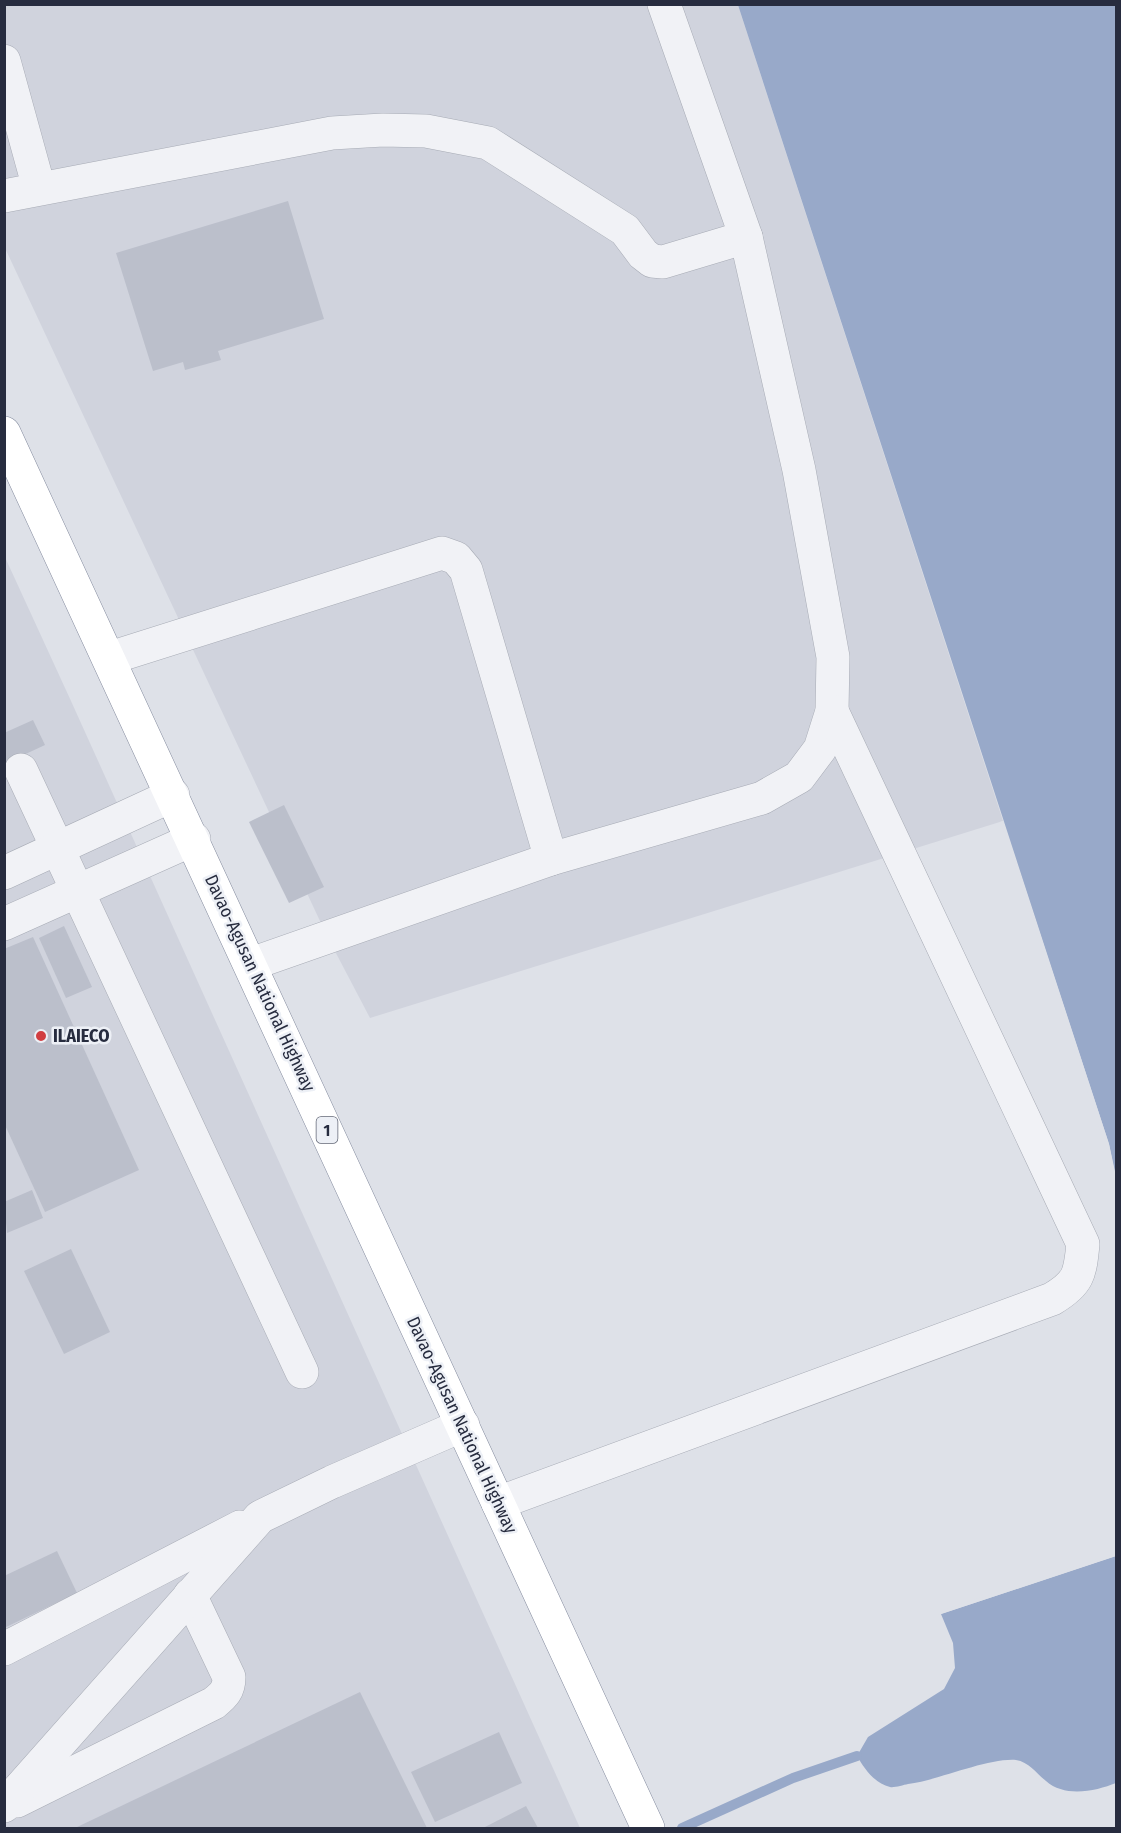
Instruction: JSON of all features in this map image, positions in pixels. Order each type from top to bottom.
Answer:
[{"type":"highway","name":"Davao-Agusan National Highway","points":[[4,433],[110,657],[648,1828]]},
{"type":"lane","points":[[251,964],[551,859],[762,798],[799,777],[820,749],[832,711],[831,645],[799,470],[746,237],[664,4]]},
{"type":"lane","points":[[4,62],[39,188]]},
{"type":"lane","points":[[4,196],[332,133],[383,130],[426,131],[488,143],[625,230],[643,254],[652,261],[663,262],[746,237]]},
{"type":"lane","points":[[110,657],[442,553],[456,558],[466,570],[551,859]]},
{"type":"lane","points":[[498,1503],[1052,1299],[1072,1287],[1081,1270],[1083,1244],[832,711]]},
{"type":"lane","points":[[21,770],[76,893],[302,1372]]},
{"type":"lane","points":[[4,873],[173,795]]},
{"type":"lane","points":[[4,924],[194,839]]},
{"type":"lane","points":[[4,1649],[260,1517],[332,1482],[463,1425]]},
{"type":"lane","points":[[4,1806],[260,1517]]},
{"type":"lane","points":[[4,1806],[214,1703],[223,1696],[229,1687],[229,1677],[190,1595]]},
{"type":"shaded area","points":[[5,5],[738,5],[1003,821],[370,1018],[327,936],[5,248]]},
{"type":"shaded area","points":[[4,555],[71,701],[580,1828],[5,1828]]},
{"type":"water","points":[[738,5],[1116,5],[1116,1176],[1109,1144]]},
{"type":"water","points":[[1116,1556],[1116,1783],[1090,1790],[1062,1790],[1046,1781],[1025,1763],[1016,1760],[991,1762],[921,1782],[894,1787],[884,1785],[870,1774],[857,1756],[868,1737],[944,1689],[955,1668],[953,1643],[941,1614]]},
{"type":"pier","points":[[1003,821],[1109,1144],[1116,1179],[1000,822]]},
{"type":"pier","points":[[1116,1553],[1116,1556],[938,1615],[940,1611]]},
{"type":"building","points":[[288,201],[324,319],[218,351],[221,360],[185,370],[183,362],[153,371],[116,253]]},
{"type":"building","points":[[33,720],[45,745],[4,764],[4,733]]},
{"type":"building","points":[[284,805],[324,887],[289,903],[249,822]]},
{"type":"building","points":[[64,926],[92,987],[66,998],[39,938]]},
{"type":"building","name":"ILAIECO","points":[[33,937],[139,1170],[45,1212],[4,1123],[4,949]]},
{"type":"building","points":[[32,1190],[43,1218],[7,1233],[4,1202]]},
{"type":"building","points":[[71,1249],[110,1332],[64,1354],[24,1271]]},
{"type":"building","points":[[57,1551],[77,1593],[4,1628],[4,1576]]},
{"type":"building","points":[[360,1692],[427,1828],[75,1828]]},
{"type":"building","points":[[499,1732],[522,1783],[435,1822],[411,1772]]},
{"type":"building","points":[[526,1806],[538,1828],[483,1828]]},
{"type":"waterway","points":[[682,1828],[793,1778],[857,1756]]},
{"type":"place","name":"ILAIECO","points":[[41,1036]]}]
